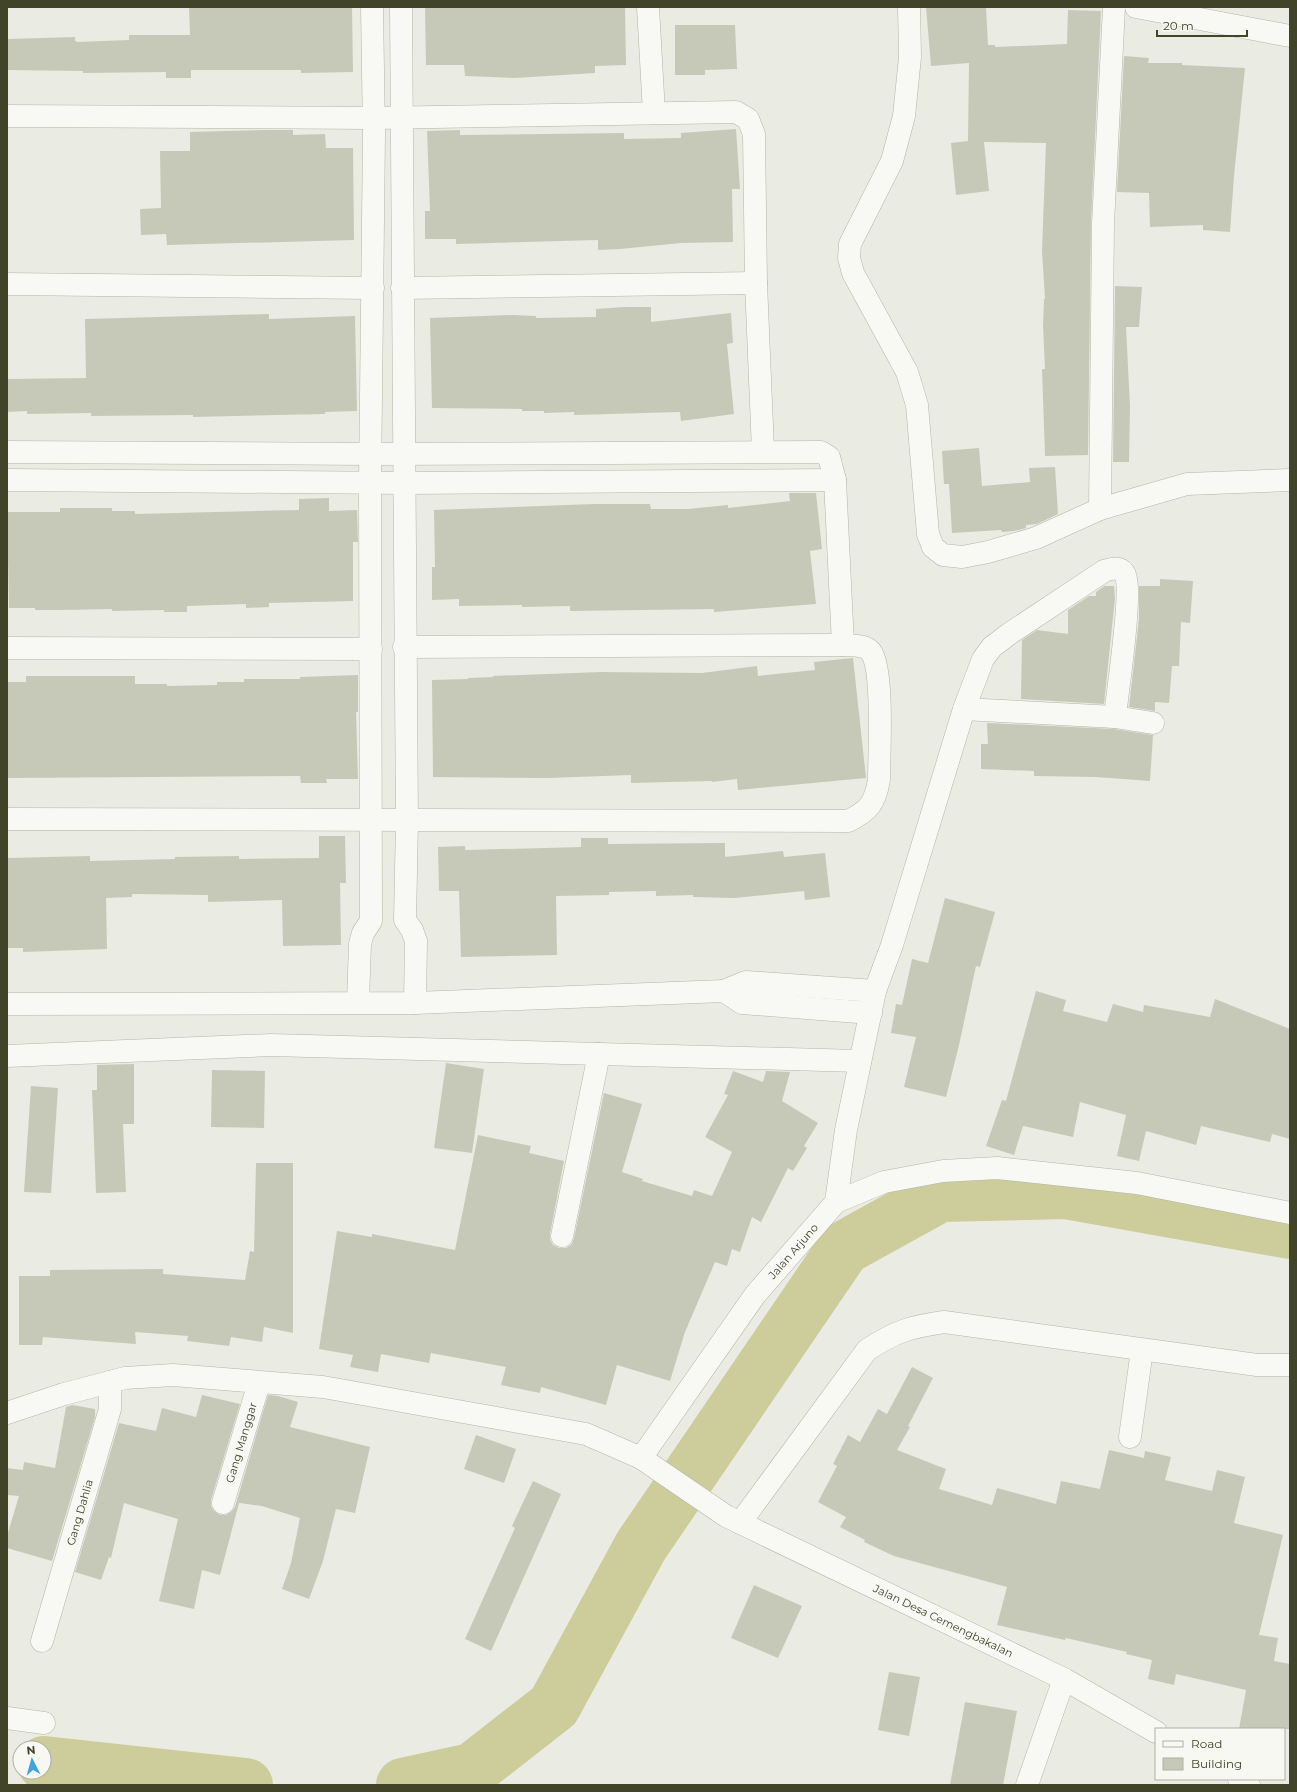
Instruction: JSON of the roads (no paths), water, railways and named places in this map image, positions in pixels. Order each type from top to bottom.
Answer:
[{"type":"street","points":[[358,1002],[360,944],[363,933],[371,920],[370,483],[372,454],[374,118],[372,7]]},
{"type":"street","points":[[401,7],[403,454],[405,483],[404,647],[407,821],[404,920],[412,930],[416,941],[415,1003]]},
{"type":"street","points":[[648,7],[654,113]]},
{"type":"street","points":[[909,7],[910,57],[904,116],[892,161],[856,228],[850,244],[849,258],[854,273],[907,372],[917,405],[928,534],[933,547],[943,555],[962,557],[988,552],[1036,538],[1100,509],[1187,484],[1290,480]]},
{"type":"street","points":[[1100,509],[1103,224],[1114,7]]},
{"type":"street","points":[[1136,7],[1195,13],[1290,36]]},
{"type":"street","points":[[7,116],[374,118],[736,112],[748,119],[754,134],[756,284],[763,451]]},
{"type":"street","points":[[7,284],[373,288]]},
{"type":"street","points":[[402,288],[756,284]]},
{"type":"street","points":[[7,452],[372,454],[763,451],[821,452],[829,456],[835,480],[843,645]]},
{"type":"street","points":[[7,480],[405,483],[835,480]]},
{"type":"street","points":[[836,1202],[846,1130],[859,1061],[876,991],[892,945],[964,708],[984,659],[992,647],[1104,571],[1114,568],[1119,569],[1124,573],[1127,581],[1126,613],[1115,717]]},
{"type":"street","points":[[7,819],[848,821],[865,813],[876,797],[879,780],[879,674],[871,652],[863,647],[843,645],[404,647]]},
{"type":"street","points":[[7,648],[371,649]]},
{"type":"street","points":[[964,708],[1115,717],[1153,723]]},
{"type":"street","points":[[371,920],[404,920]]},
{"type":"street","points":[[7,1004],[415,1003],[724,991],[746,982],[876,991]]},
{"type":"street","points":[[724,991],[742,1003],[871,1013]]},
{"type":"street","points":[[7,1056],[271,1045],[859,1061]]},
{"type":"street","points":[[562,1236],[599,1054]]},
{"type":"street","points":[[836,1202],[884,1182],[943,1171],[996,1168],[1138,1183],[1290,1213]]},
{"type":"street","name":"Jalan Arjuno","points":[[647,1462],[755,1294],[836,1202]]},
{"type":"street","points":[[733,1519],[867,1350],[887,1337],[913,1326],[944,1322],[1257,1365],[1290,1365]]},
{"type":"street","points":[[1130,1437],[1142,1350]]},
{"type":"street","name":"Jalan Desa Cemengbakalan","points":[[7,1413],[64,1394],[125,1378],[173,1375],[259,1383],[323,1386],[586,1434],[647,1462],[733,1519],[1064,1679],[1155,1731]]},
{"type":"street","name":"Gang Dahlia","points":[[42,1641],[110,1409],[110,1382]]},
{"type":"street","name":"Gang Manggar","points":[[223,1503],[259,1383]]},
{"type":"street","points":[[1027,1785],[1064,1679]]},
{"type":"street","points":[[7,1718],[44,1723]]},
{"type":"waterway","points":[[403,1785],[472,1770],[554,1706],[641,1546],[844,1248],[940,1195],[1065,1192],[1290,1232]]},
{"type":"waterway","points":[[52,1764],[246,1785]]}]
